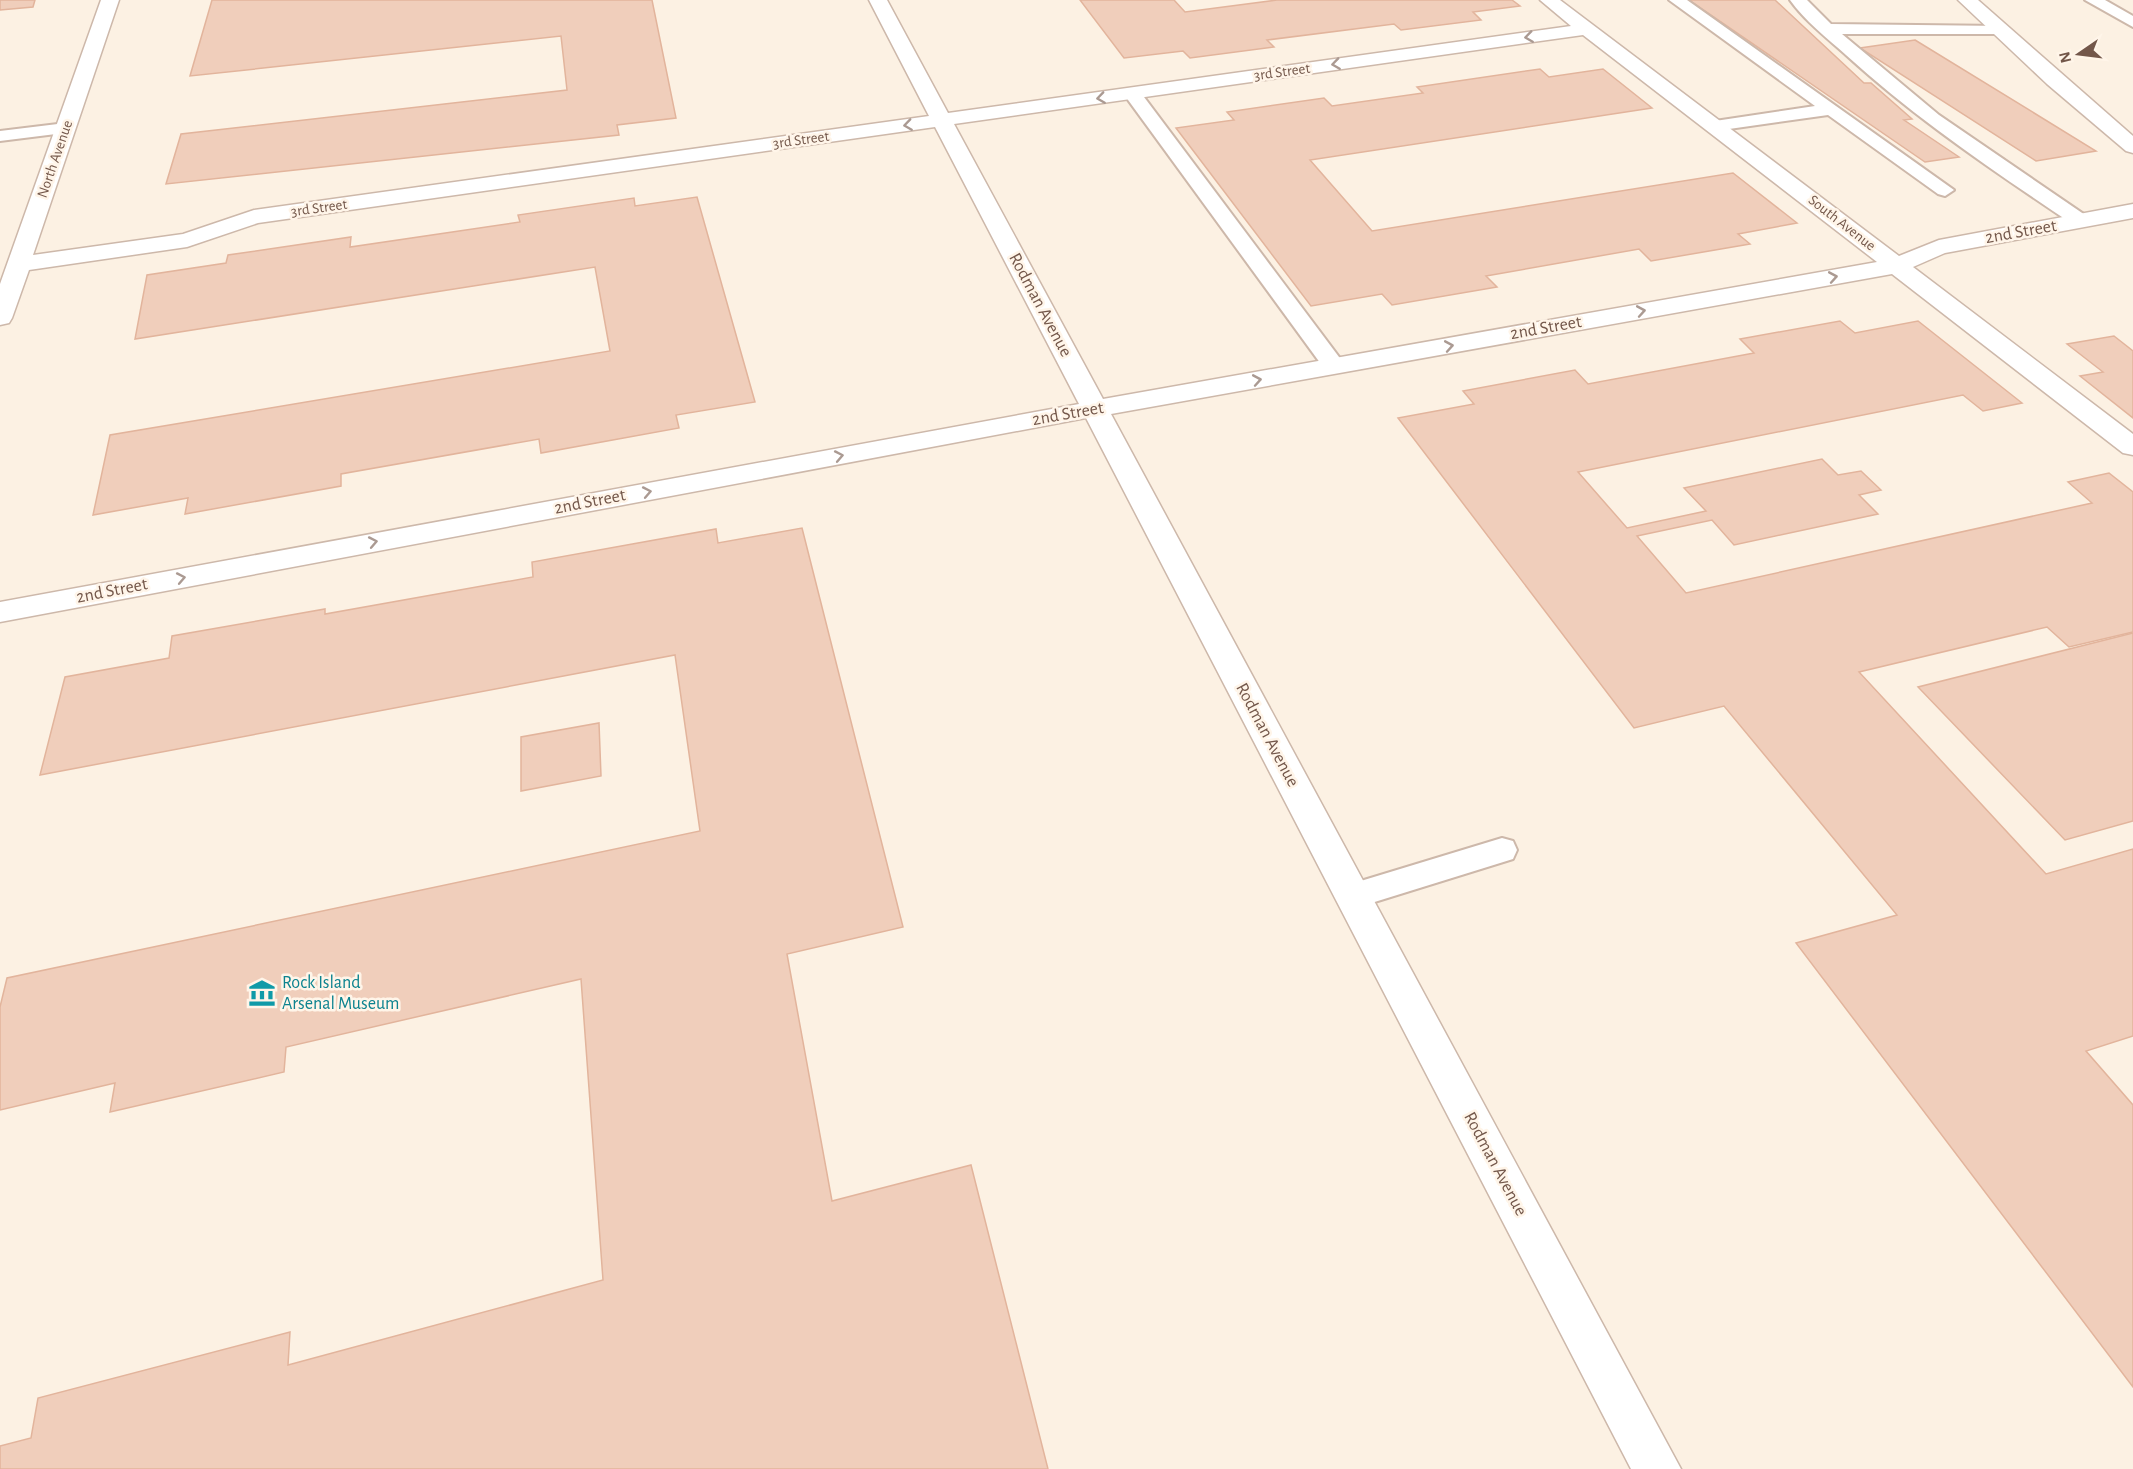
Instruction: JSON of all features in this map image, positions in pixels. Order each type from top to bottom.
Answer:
[{"type":"street","name":"North Avenue","points":[[0,318],[110,0]]},
{"type":"street","name":"Rodman Avenue","points":[[878,0],[1657,1469]]},
{"type":"street","name":"South Avenue","points":[[1549,0],[2133,447]]},
{"type":"street","points":[[1967,0],[1997,29],[2133,147]]},
{"type":"street","name":"3rd Street","points":[[18,264],[187,240],[254,217],[1587,29]]},
{"type":"street","name":"2nd Street","points":[[0,612],[1094,409],[1897,266],[1939,247],[2133,211]]},
{"type":"lane","points":[[1677,0],[1945,190]]},
{"type":"lane","points":[[1798,0],[1826,29],[1948,131],[2081,221]]},
{"type":"lane","points":[[2092,0],[2133,21]]},
{"type":"lane","points":[[1826,29],[1997,29]]},
{"type":"lane","points":[[1132,93],[1334,366]]},
{"type":"lane","points":[[1715,126],[1832,110]]},
{"type":"lane","points":[[0,136],[66,128]]},
{"type":"lane","points":[[1352,896],[1502,850]]},
{"type":"building","points":[[0,0],[35,0],[33,7],[0,10]]},
{"type":"building","points":[[212,0],[652,0],[676,118],[617,125],[619,135],[166,184],[181,134],[567,90],[561,36],[190,76]]},
{"type":"building","points":[[1080,0],[1174,0],[1185,12],[1277,0],[1512,0],[1520,6],[1473,12],[1481,20],[1401,30],[1394,24],[1267,40],[1274,47],[1190,58],[1183,51],[1124,58]]},
{"type":"building","points":[[1689,0],[1775,0],[1864,83],[1871,83],[1912,119],[1904,120],[1959,157],[1925,162]]},
{"type":"building","points":[[1915,40],[2096,151],[2036,161],[1860,48]]},
{"type":"building","points":[[1540,69],[1549,77],[1603,69],[1652,108],[1310,160],[1372,231],[1733,173],[1797,223],[1738,234],[1750,244],[1651,261],[1639,249],[1486,276],[1497,287],[1392,305],[1382,294],[1311,306],[1176,128],[1234,120],[1227,112],[1324,98],[1332,106],[1423,93],[1417,87]]},
{"type":"building","points":[[697,197],[755,402],[676,415],[679,428],[541,453],[539,439],[341,474],[341,486],[185,514],[188,498],[93,515],[110,435],[610,351],[595,267],[135,339],[147,275],[226,263],[228,255],[351,237],[350,247],[520,222],[518,215],[634,198],[635,206]]},
{"type":"building","points":[[1840,321],[1855,333],[1918,321],[2022,403],[1983,411],[1963,395],[1578,472],[1627,528],[1706,511],[1684,488],[1822,459],[1838,475],[1861,471],[1881,490],[1859,495],[1878,514],[1734,545],[1712,520],[1637,536],[1686,593],[2092,503],[2068,482],[2109,473],[2133,492],[2133,632],[2069,647],[2047,627],[1859,672],[2046,874],[2133,849],[2133,1036],[2086,1051],[2133,1105],[2133,1387],[1796,943],[1897,915],[1724,706],[1634,728],[1398,418],[1474,404],[1463,391],[1575,370],[1588,384],[1754,353],[1740,339]]},
{"type":"building","points":[[2114,336],[2133,351],[2133,418],[2080,376],[2103,372],[2067,344]]},
{"type":"building","name":"Rock Island Arsenal Museum","points":[[802,528],[903,927],[787,954],[832,1201],[971,1165],[1048,1469],[0,1469],[0,1446],[31,1438],[38,1398],[290,1332],[288,1365],[603,1280],[581,979],[286,1047],[284,1072],[110,1112],[115,1083],[0,1110],[0,1007],[7,978],[700,831],[675,655],[40,775],[65,677],[169,658],[172,636],[325,609],[325,614],[533,577],[532,562],[716,529],[718,543]]},
{"type":"building","points":[[2133,633],[2133,821],[2065,840],[1918,687]]},
{"type":"building","points":[[599,723],[601,776],[521,791],[521,737]]},
{"type":"place","name":"Rock Island Arsenal Museum","points":[[262,993]]}]
